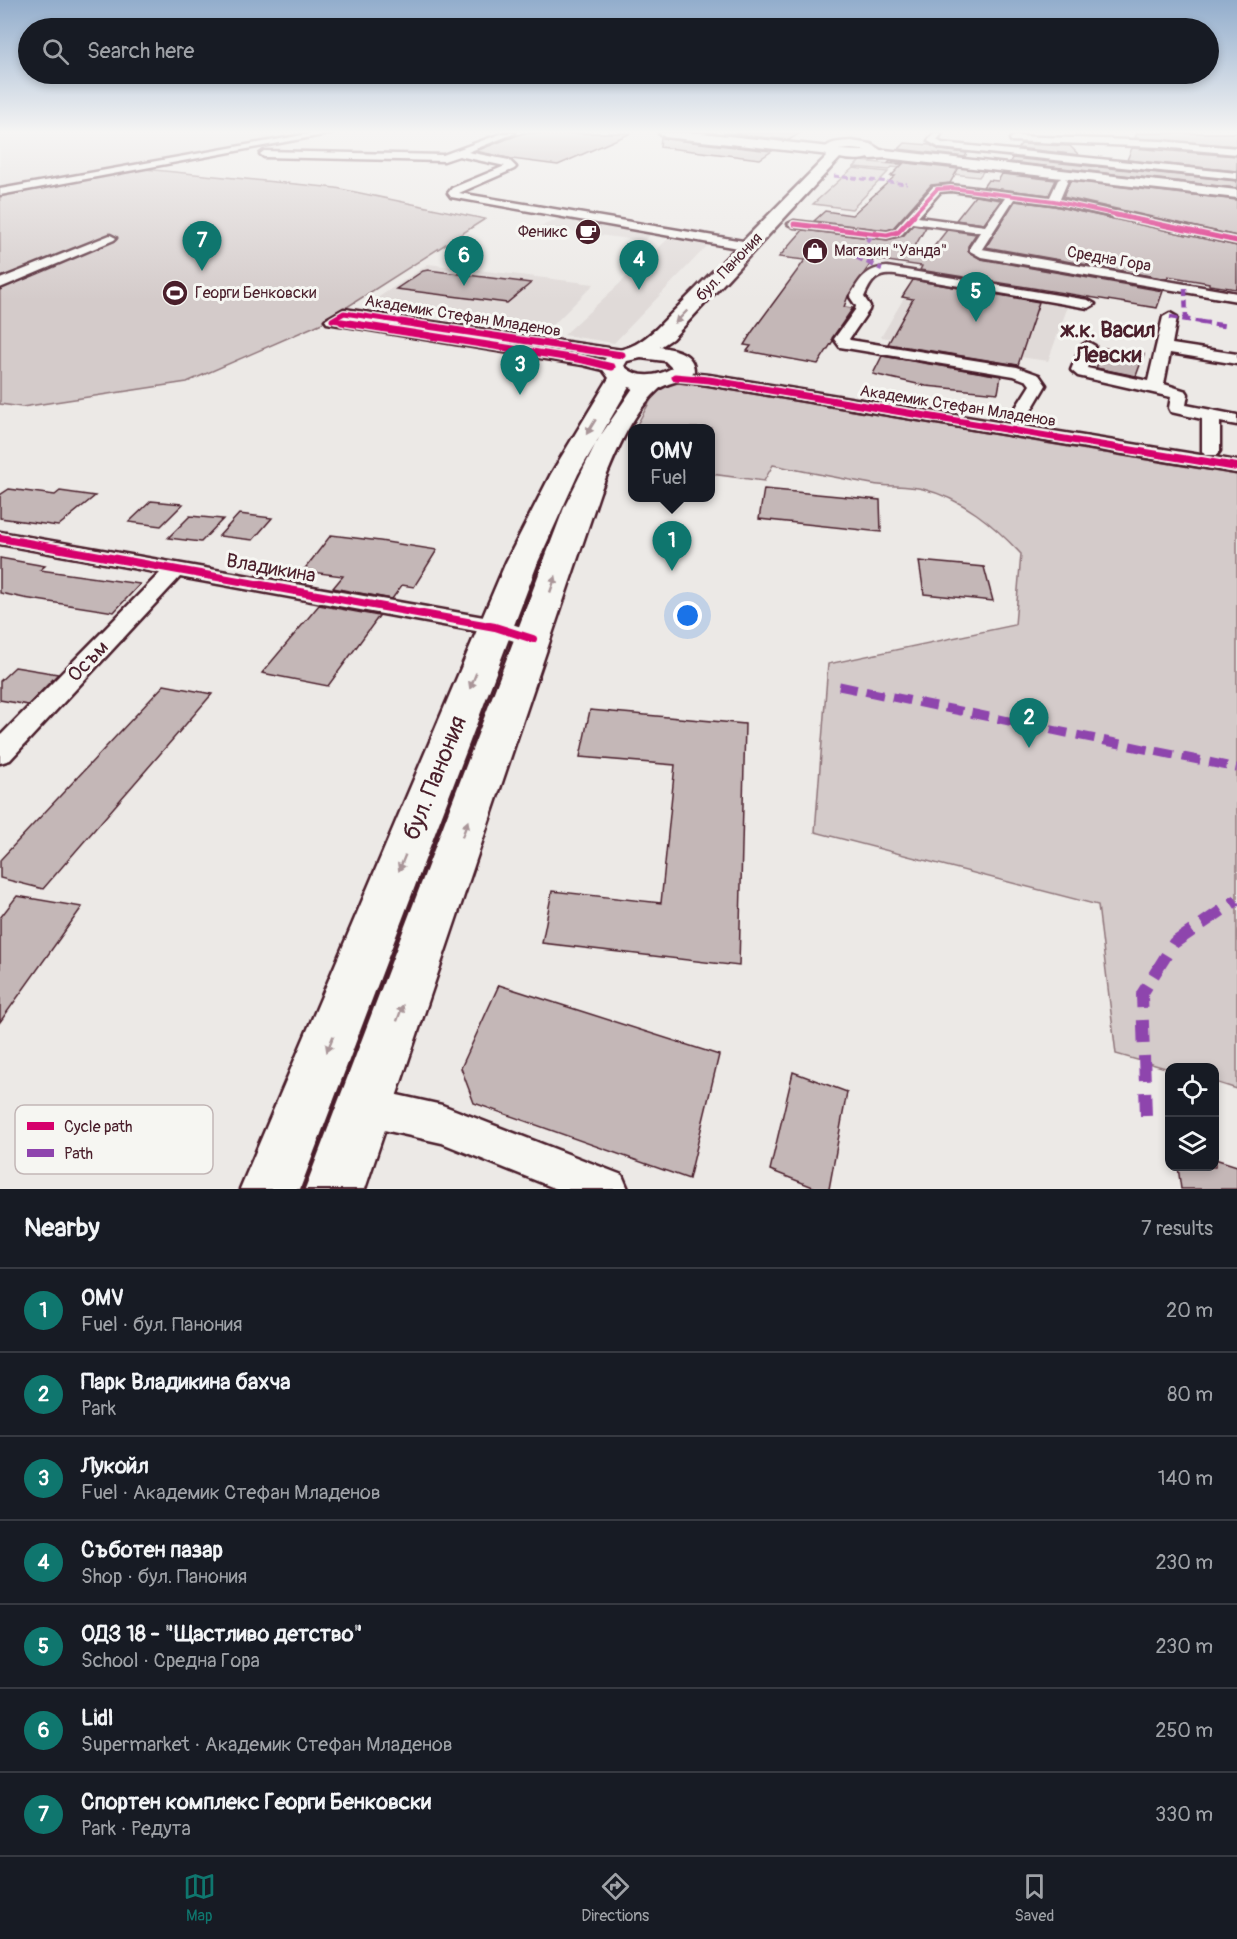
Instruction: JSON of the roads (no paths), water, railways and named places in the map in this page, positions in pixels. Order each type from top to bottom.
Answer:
[{"type":"main road","name":"бул. Панония","points":[[335,1189],[366,1107],[562,477],[615,391],[624,362],[664,334],[753,254],[808,188]]},
{"type":"main road","name":"бул. Панония","points":[[753,254],[776,242],[824,188]]},
{"type":"main road","points":[[1191,188],[1237,194]]},
{"type":"main road","name":"бул. Панония","points":[[270,1189],[514,633],[590,482],[638,395],[671,369],[686,337]]},
{"type":"main road","points":[[624,362],[671,369]]},
{"type":"main road","points":[[624,362],[671,369]]},
{"type":"street","points":[[0,192],[19,188]]},
{"type":"street","points":[[460,188],[453,193],[753,254]]},
{"type":"street","points":[[794,224],[887,235],[898,232],[937,189],[940,188]]},
{"type":"street","points":[[948,188],[1054,201],[1237,241]]},
{"type":"street","points":[[1054,201],[1059,188]]},
{"type":"street","points":[[910,219],[987,230],[1012,195]]},
{"type":"street","name":"Средна Гора","points":[[987,230],[976,247],[976,251],[1237,297]]},
{"type":"street","points":[[0,284],[110,238]]},
{"type":"street","points":[[1017,420],[1038,385],[1033,378],[1017,372],[845,344],[841,339],[862,310],[863,306],[857,297],[870,274],[882,269],[1088,304]]},
{"type":"street","name":"Академик Стефан Младенов","points":[[344,313],[624,362],[583,360],[332,320],[344,313]]},
{"type":"street","points":[[1155,387],[1170,317]]},
{"type":"street","points":[[1088,346],[1079,369],[1084,373],[1177,391],[1180,394],[1178,408],[1182,411],[1237,420]]},
{"type":"street","points":[[1163,347],[1237,359]]},
{"type":"street","name":"Академик Стефан Младенов","points":[[671,369],[1237,455]]},
{"type":"street","name":"Академик Стефан Младенов","points":[[671,369],[709,380],[1237,467]]},
{"type":"street","points":[[1211,417],[1211,451]]},
{"type":"street","name":"Владикина","points":[[0,538],[514,633]]},
{"type":"street","name":"Осъм","points":[[0,753],[176,569]]},
{"type":"street","points":[[366,1107],[442,1124],[608,1189]]},
{"type":"place","name":"Феникс","points":[[588,232]]},
{"type":"place","name":"Магазин \"Уанда\"","points":[[815,251]]},
{"type":"place","name":"Спортен комплекс Георги Бенковски","points":[[202,271]]},
{"type":"place","name":"Lidl","points":[[464,286]]},
{"type":"place","name":"Съботен пазар","points":[[639,290]]},
{"type":"place","name":"Георги Бенковски","points":[[175,293]]},
{"type":"place","name":"ОДЗ 18 - \"Щастливо детство\"","points":[[976,322]]},
{"type":"place","name":"Лукойл","points":[[520,395]]},
{"type":"place","name":"OMV","points":[[672,571]]},
{"type":"place","name":"Парк Владикина бахча","points":[[1029,748]]},
{"type":"district","name":"ж.к. Васил Левски","points":[[1108,342]]}]
